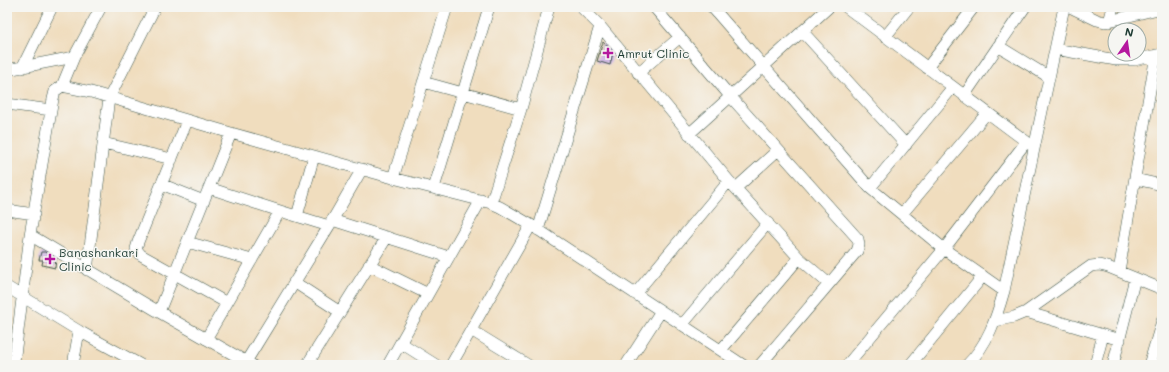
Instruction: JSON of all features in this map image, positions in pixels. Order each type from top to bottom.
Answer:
[{"type":"street","points":[[22,68],[52,7]]},
{"type":"street","points":[[12,356],[30,235],[55,91],[62,86],[74,57],[101,7]]},
{"type":"street","points":[[87,270],[109,98],[155,7]]},
{"type":"street","points":[[393,178],[447,7]]},
{"type":"street","points":[[434,188],[489,7]]},
{"type":"street","points":[[388,365],[449,257],[486,201],[521,109],[549,7]]},
{"type":"street","points":[[581,7],[600,26],[732,184],[799,258],[829,284]]},
{"type":"street","points":[[654,7],[730,96],[858,239],[859,245],[857,251],[760,365]]},
{"type":"street","points":[[712,7],[870,188],[944,249],[1004,291]]},
{"type":"street","points":[[689,134],[829,7]]},
{"type":"street","points":[[846,7],[859,11],[885,37],[1030,145]]},
{"type":"street","points":[[885,37],[909,7]]},
{"type":"street","points":[[927,68],[974,7]]},
{"type":"street","points":[[964,96],[1025,7]]},
{"type":"street","points":[[967,365],[976,355],[987,338],[995,321],[1004,291],[1030,145],[1049,77],[1064,7]]},
{"type":"street","points":[[1070,7],[1098,20],[1107,22]]},
{"type":"street","points":[[1113,7],[1109,22],[1162,8]]},
{"type":"street","points":[[451,365],[534,228],[600,26]]},
{"type":"street","points":[[802,31],[906,145]]},
{"type":"street","points":[[638,73],[680,37]]},
{"type":"street","points":[[998,46],[1049,77]]},
{"type":"street","points":[[1055,49],[1116,60],[1134,60],[1159,55],[1119,271]]},
{"type":"street","points":[[7,70],[74,57]]},
{"type":"street","points":[[423,82],[521,109]]},
{"type":"street","points":[[62,86],[393,178],[486,201],[500,207],[534,228],[742,365]]},
{"type":"street","points":[[870,188],[953,87]]},
{"type":"street","points":[[7,104],[51,110]]},
{"type":"street","points":[[902,214],[987,113]]},
{"type":"street","points":[[187,121],[136,249],[141,255],[227,303]]},
{"type":"street","points":[[159,312],[231,134]]},
{"type":"street","points":[[103,143],[172,159]]},
{"type":"street","points":[[847,365],[1030,145]]},
{"type":"street","points":[[634,294],[732,184],[778,150]]},
{"type":"street","points":[[297,216],[314,156]]},
{"type":"street","points":[[30,235],[247,364],[362,169]]},
{"type":"street","points":[[1135,179],[1162,185]]},
{"type":"street","points":[[161,184],[204,201]]},
{"type":"street","points":[[209,188],[297,216],[387,237],[449,257]]},
{"type":"street","points":[[7,210],[34,214]]},
{"type":"street","points":[[206,339],[280,211]]},
{"type":"street","points":[[682,325],[768,223]]},
{"type":"street","points":[[307,365],[387,237]]},
{"type":"street","points":[[187,242],[252,260]]},
{"type":"street","points":[[721,350],[799,258]]},
{"type":"street","points":[[369,265],[428,294]]},
{"type":"street","points":[[995,321],[1014,317],[1026,312],[1091,266],[1099,265],[1119,271],[1162,289]]},
{"type":"street","points":[[910,365],[983,276]]},
{"type":"street","points":[[1113,365],[1135,278]]},
{"type":"street","points":[[294,282],[340,312]]},
{"type":"street","points":[[7,287],[79,331],[141,365]]},
{"type":"street","points":[[626,365],[661,311]]},
{"type":"street","points":[[1026,312],[1120,340]]},
{"type":"street","points":[[1153,364],[1162,320]]},
{"type":"street","points":[[471,330],[528,365]]},
{"type":"street","points":[[73,365],[79,331]]},
{"type":"street","points":[[1095,365],[1103,335]]},
{"type":"street","points":[[401,343],[436,365]]},
{"type":"building","points":[[603,42],[613,53],[610,65],[597,61]]},
{"type":"building","points":[[41,252],[45,252],[56,259],[55,268],[42,265],[43,260],[39,260]]},
{"type":"place","name":"Amrut Clinic","points":[[608,53]]},
{"type":"place","name":"Banashankari Clinic","points":[[50,259]]}]
